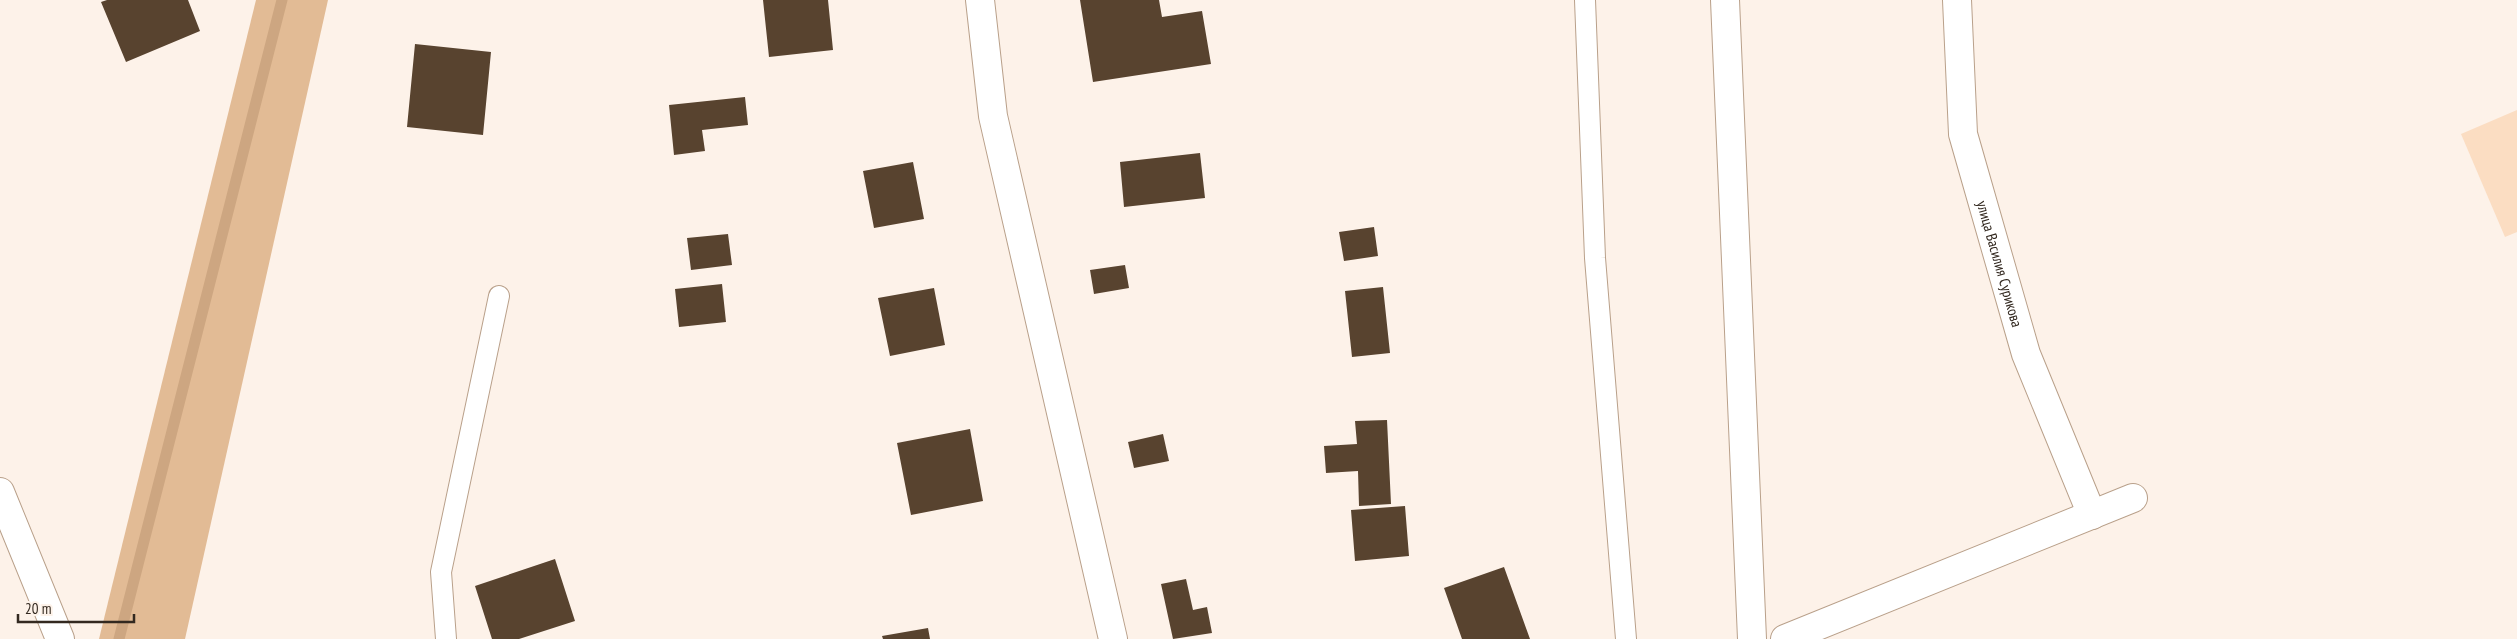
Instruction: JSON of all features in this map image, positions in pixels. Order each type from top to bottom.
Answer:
[{"type":"street","points":[[980,0],[993,116],[1113,639]]},
{"type":"street","points":[[1725,0],[1752,639]]},
{"type":"street","name":"улица Василия Сурикова","points":[[1957,0],[1963,134],[2026,354],[2092,515]]},
{"type":"street","points":[[0,492],[60,639]]},
{"type":"street","points":[[1785,639],[2133,498]]},
{"type":"lane","points":[[1585,0],[1595,258],[1626,639]]},
{"type":"lane","points":[[446,639],[442,572],[499,296]]},
{"type":"shaded area","points":[[256,0],[328,0],[185,639],[99,639]]},
{"type":"shaded area","points":[[2517,110],[2517,232],[2505,237],[2461,134]]},
{"type":"building","points":[[107,0],[188,0],[200,31],[126,62],[101,2]]},
{"type":"building","points":[[763,0],[828,0],[833,50],[769,57]]},
{"type":"building","points":[[1080,0],[1159,0],[1162,17],[1202,11],[1211,64],[1093,82]]},
{"type":"building","points":[[415,44],[491,52],[483,135],[407,127]]},
{"type":"building","points":[[745,97],[748,125],[702,130],[705,151],[674,155],[669,105]]},
{"type":"building","points":[[1200,153],[1205,198],[1124,207],[1120,162]]},
{"type":"building","points":[[913,162],[924,219],[874,228],[863,171]]},
{"type":"building","points":[[1374,227],[1378,256],[1344,261],[1339,232]]},
{"type":"building","points":[[728,234],[732,265],[691,270],[687,238]]},
{"type":"building","points":[[1125,265],[1129,288],[1094,294],[1090,270]]},
{"type":"building","points":[[722,284],[726,322],[679,327],[675,289]]},
{"type":"building","points":[[1383,287],[1390,353],[1352,357],[1345,291]]},
{"type":"building","points":[[934,288],[945,345],[890,356],[878,298]]},
{"type":"building","points":[[1387,420],[1391,504],[1359,506],[1358,471],[1326,473],[1324,446],[1357,444],[1355,421]]},
{"type":"building","points":[[970,429],[983,501],[911,515],[897,443]]},
{"type":"building","points":[[1163,434],[1169,461],[1134,468],[1128,442]]},
{"type":"building","points":[[1405,506],[1409,556],[1355,561],[1351,510]]},
{"type":"building","points":[[555,559],[575,621],[519,639],[492,639],[475,586]]},
{"type":"building","points":[[1504,567],[1530,639],[1462,639],[1444,588]]},
{"type":"building","points":[[1186,579],[1193,610],[1207,607],[1212,633],[1173,639],[1161,584]]},
{"type":"building","points":[[928,628],[930,639],[883,639],[882,636]]},
{"type":"waterway","points":[[119,639],[282,0]]}]
